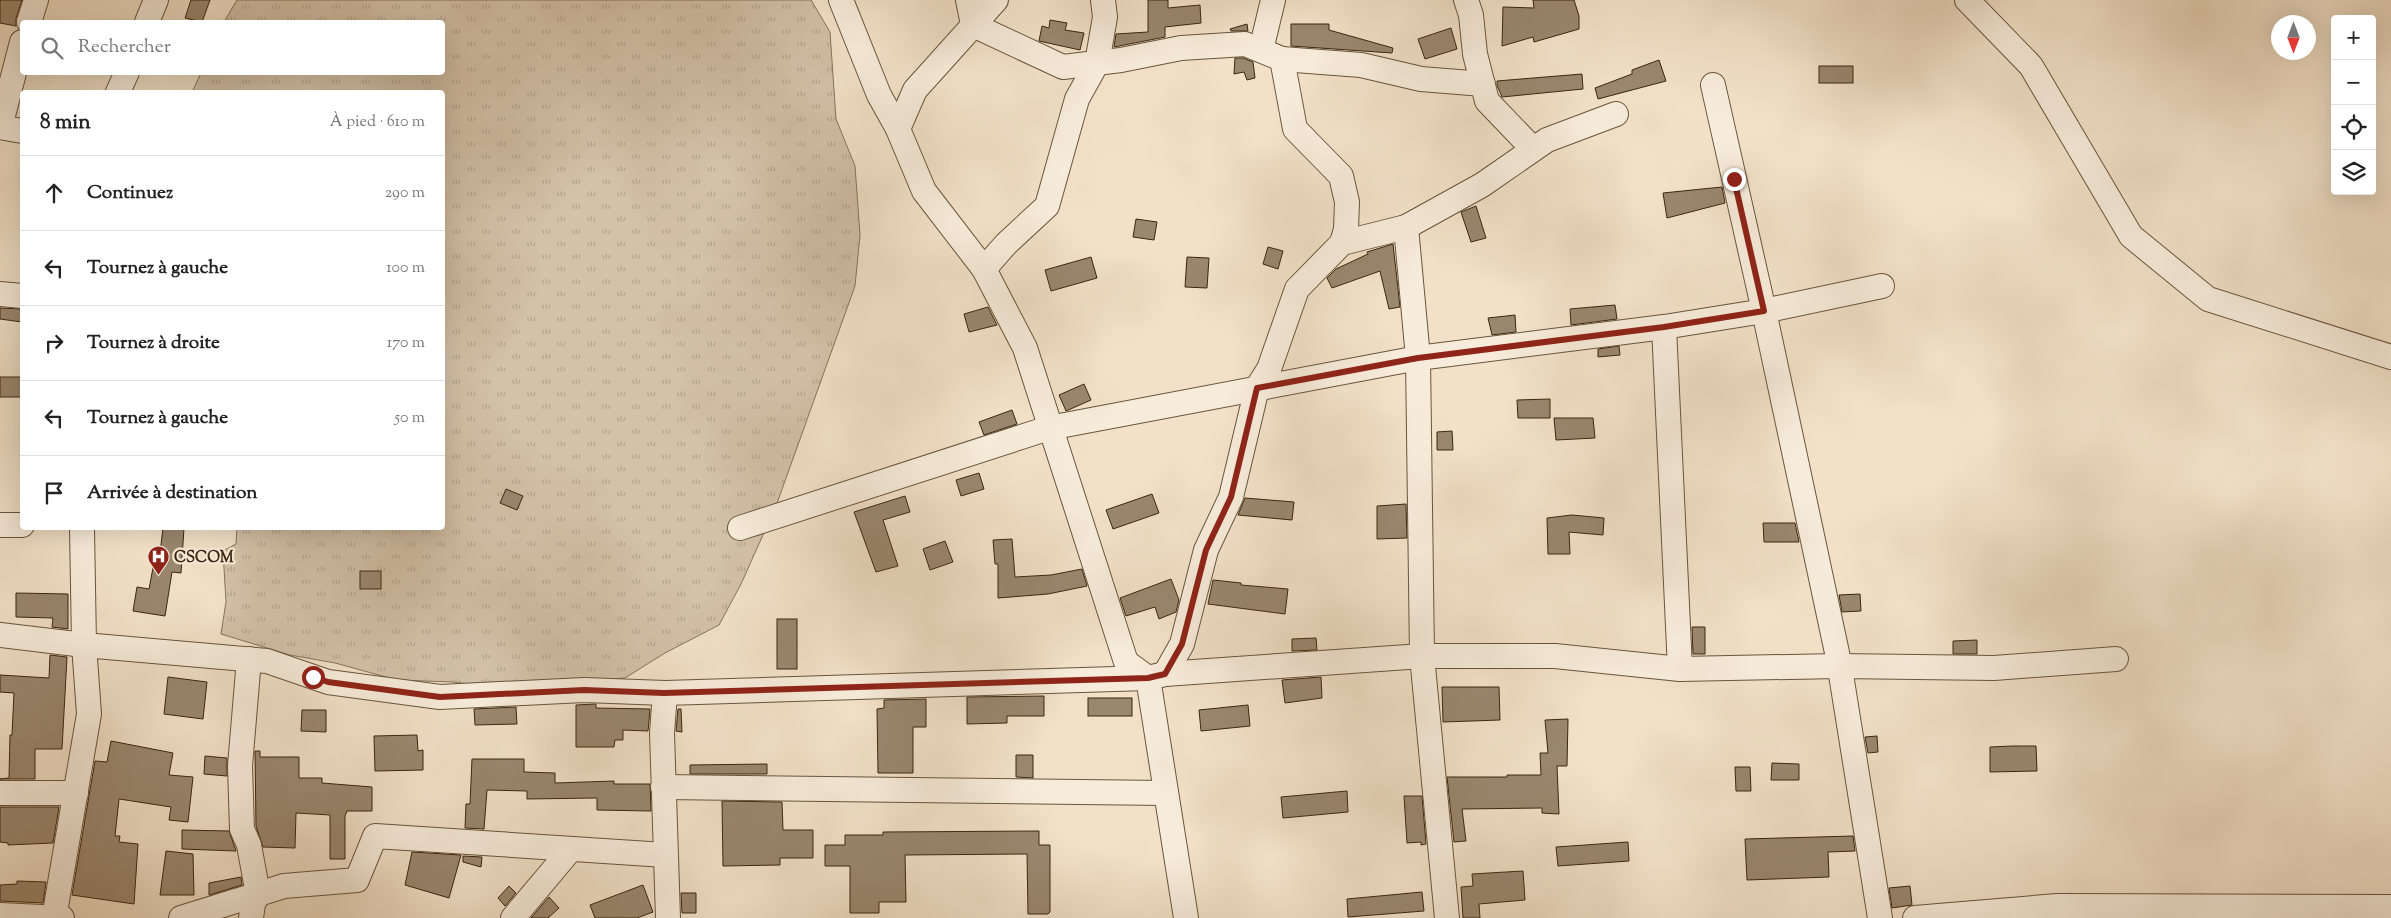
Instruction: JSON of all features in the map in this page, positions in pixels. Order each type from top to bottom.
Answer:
[{"type":"street","points":[[30,20],[36,0]]},
{"type":"street","points":[[148,20],[156,0]]},
{"type":"street","points":[[841,0],[880,96],[898,129],[924,191],[984,269],[1025,348],[1049,428],[1126,662],[1156,676]]},
{"type":"street","points":[[968,0],[973,25]]},
{"type":"street","points":[[898,129],[915,90],[996,0]]},
{"type":"street","points":[[984,269],[1006,244],[1047,206],[1076,99],[1097,63],[1105,17],[1103,0]]},
{"type":"street","points":[[1261,50],[1273,0]]},
{"type":"street","points":[[1466,0],[1471,15],[1475,54],[1487,101],[1533,149]]},
{"type":"street","points":[[1967,0],[2030,66],[2131,236],[2208,299],[2391,356]]},
{"type":"street","points":[[973,25],[1063,67],[1181,48],[1245,44],[1282,59],[1361,65],[1421,79],[1482,84]]},
{"type":"street","points":[[20,50],[0,127],[20,132]]},
{"type":"street","points":[[1186,918],[1166,792],[1156,676],[1182,644],[1206,550],[1231,497],[1257,388],[1269,369],[1297,289],[1342,243],[1346,229],[1347,202],[1341,176],[1295,129],[1282,59]]},
{"type":"street","points":[[119,90],[125,75]]},
{"type":"street","points":[[1713,85],[1764,311],[1840,666],[1880,918]]},
{"type":"street","points":[[1342,243],[1406,227],[1482,185],[1546,140],[1616,114]]},
{"type":"street","points":[[1406,227],[1418,358],[1422,656],[1448,918]]},
{"type":"street","points":[[740,528],[1049,428],[1418,358],[1664,327],[1764,311],[1882,286]]},
{"type":"street","points":[[0,294],[20,296]]},
{"type":"street","points":[[1664,327],[1680,669]]},
{"type":"street","points":[[0,525],[20,525]]},
{"type":"street","points":[[0,915],[56,918],[89,714],[84,646],[82,530]]},
{"type":"street","points":[[0,635],[84,646],[267,661],[328,682],[440,697],[584,690],[664,693],[1156,676],[1422,656],[1555,656],[1680,669],[1840,666],[1994,668],[2116,659]]},
{"type":"street","points":[[249,659],[240,766],[242,829],[249,845],[258,894],[253,904],[251,918]]},
{"type":"street","points":[[664,693],[662,733],[668,918]]},
{"type":"street","points":[[663,787],[1166,792]]},
{"type":"street","points":[[0,793],[76,793]]},
{"type":"street","points":[[181,918],[284,886],[357,880],[375,836],[665,855]]},
{"type":"street","points":[[513,918],[571,849]]},
{"type":"street","points":[[1914,918],[2057,912],[2391,908]]},
{"type":"green space","points":[[237,0],[811,0],[830,32],[836,119],[855,166],[860,235],[855,286],[776,506],[741,584],[719,625],[665,653],[625,678],[492,687],[453,682],[397,680],[335,663],[290,655],[221,634],[226,602],[223,551],[236,544],[237,530],[445,530],[445,90],[193,90],[200,75],[445,75],[445,20],[225,20]]},
{"type":"building","points":[[0,0],[22,0],[16,18],[16,26],[0,23]]},
{"type":"building","points":[[191,0],[210,0],[203,20],[185,18]]},
{"type":"building","points":[[1148,0],[1168,0],[1168,8],[1200,5],[1201,23],[1165,27],[1165,37],[1114,47],[1116,34],[1148,32]]},
{"type":"building","points":[[1533,0],[1574,0],[1579,16],[1579,29],[1534,42],[1533,37],[1502,46],[1503,7],[1534,8]]},
{"type":"building","points":[[1050,20],[1067,23],[1065,30],[1084,33],[1080,50],[1039,41],[1042,26],[1049,28]]},
{"type":"building","points":[[1247,24],[1248,31],[1231,31],[1230,29]]},
{"type":"building","points":[[1291,24],[1329,24],[1329,30],[1393,48],[1392,53],[1291,46]]},
{"type":"building","points":[[1451,28],[1457,49],[1425,59],[1418,39]]},
{"type":"building","points":[[1235,58],[1243,58],[1253,62],[1255,78],[1247,80],[1244,72],[1234,74]]},
{"type":"building","points":[[1659,60],[1666,81],[1598,99],[1595,88],[1632,74],[1632,70]]},
{"type":"building","points":[[1819,66],[1853,66],[1853,83],[1819,83]]},
{"type":"building","points":[[1582,74],[1583,89],[1502,97],[1497,85],[1497,81]]},
{"type":"building","points":[[1722,187],[1725,203],[1667,218],[1663,193]]},
{"type":"building","points":[[1476,206],[1486,238],[1471,242],[1461,212]]},
{"type":"building","points":[[1136,219],[1157,222],[1154,240],[1133,237]]},
{"type":"building","points":[[1393,244],[1400,307],[1389,309],[1380,271],[1332,288],[1327,278],[1336,269],[1368,254],[1367,252]]},
{"type":"building","points":[[1268,247],[1283,251],[1278,269],[1263,264]]},
{"type":"building","points":[[1091,257],[1097,278],[1051,291],[1045,270]]},
{"type":"building","points":[[1187,257],[1209,258],[1207,288],[1185,287]]},
{"type":"building","points":[[1615,305],[1617,319],[1571,325],[1570,309]]},
{"type":"building","points":[[988,307],[997,325],[969,332],[964,314]]},
{"type":"building","points":[[0,308],[20,309],[20,322],[0,319]]},
{"type":"building","points":[[1515,315],[1516,332],[1492,335],[1488,318]]},
{"type":"building","points":[[1619,346],[1620,355],[1598,357],[1598,349]]},
{"type":"building","points":[[0,377],[20,377],[20,397],[0,397]]},
{"type":"building","points":[[1084,384],[1091,400],[1066,411],[1059,395]]},
{"type":"building","points":[[1550,399],[1550,418],[1518,418],[1517,400]]},
{"type":"building","points":[[1012,410],[1017,424],[984,435],[979,422]]},
{"type":"building","points":[[1554,418],[1593,418],[1595,438],[1556,440]]},
{"type":"building","points":[[1452,431],[1453,450],[1437,450],[1437,432]]},
{"type":"building","points":[[979,473],[984,489],[961,496],[956,480]]},
{"type":"building","points":[[506,489],[523,496],[517,510],[500,503]]},
{"type":"building","points":[[1152,494],[1159,513],[1113,529],[1106,510]]},
{"type":"building","points":[[905,496],[910,512],[883,520],[898,566],[876,572],[854,512]]},
{"type":"building","points":[[1245,498],[1294,502],[1292,520],[1238,515]]},
{"type":"building","points":[[1406,504],[1407,538],[1377,539],[1377,506]]},
{"type":"building","points":[[1572,515],[1604,518],[1603,535],[1569,532],[1570,554],[1548,554],[1547,518]]},
{"type":"building","points":[[1763,523],[1795,523],[1799,542],[1764,542]]},
{"type":"building","points":[[163,530],[184,530],[181,573],[172,572],[165,616],[133,611],[137,587],[149,589],[156,552],[160,553]]},
{"type":"building","points":[[1012,539],[1015,577],[1051,575],[1082,569],[1087,586],[1048,594],[998,598],[998,564],[995,564],[993,540]]},
{"type":"building","points":[[945,541],[953,562],[930,570],[923,549]]},
{"type":"building","points":[[360,571],[381,571],[381,589],[360,589]]},
{"type":"building","points":[[1171,579],[1179,600],[1176,612],[1159,619],[1155,607],[1126,616],[1120,598]]},
{"type":"building","points":[[1213,580],[1241,583],[1241,585],[1288,589],[1285,614],[1208,604]]},
{"type":"building","points":[[16,593],[68,594],[68,629],[52,627],[53,618],[16,617]]},
{"type":"building","points":[[1860,594],[1861,611],[1842,612],[1839,595]]},
{"type":"building","points":[[777,619],[797,619],[797,669],[777,669]]},
{"type":"building","points":[[1692,627],[1705,627],[1705,654],[1693,654]]},
{"type":"building","points":[[1316,638],[1317,650],[1292,651],[1292,639]]},
{"type":"building","points":[[1977,640],[1977,654],[1953,654],[1953,641]]},
{"type":"building","points":[[50,655],[67,657],[62,749],[35,749],[35,779],[0,779],[9,778],[10,735],[12,735],[14,693],[0,692],[0,675],[49,678]]},
{"type":"building","points":[[168,677],[207,682],[203,719],[164,714]]},
{"type":"building","points":[[1321,677],[1322,698],[1285,703],[1282,680]]},
{"type":"building","points":[[1442,687],[1499,687],[1500,720],[1443,722]]},
{"type":"building","points":[[1044,696],[1044,716],[1007,716],[1007,723],[967,724],[967,697]]},
{"type":"building","points":[[1088,698],[1132,698],[1132,716],[1088,716]]},
{"type":"building","points":[[926,699],[926,727],[913,727],[913,773],[878,773],[877,709],[884,708],[884,700]]},
{"type":"building","points":[[596,704],[596,708],[650,709],[648,731],[623,730],[623,740],[615,740],[614,747],[576,747],[576,705]]},
{"type":"building","points":[[1248,705],[1250,726],[1201,731],[1199,710]]},
{"type":"building","points":[[516,707],[517,724],[475,725],[474,709]]},
{"type":"building","points":[[678,709],[681,709],[682,732],[676,731]]},
{"type":"building","points":[[302,710],[326,710],[326,732],[301,731]]},
{"type":"building","points":[[1568,719],[1567,766],[1557,766],[1559,814],[1542,813],[1542,808],[1462,809],[1466,841],[1454,842],[1447,777],[1541,775],[1540,753],[1548,753],[1545,720]]},
{"type":"building","points":[[417,735],[418,751],[423,750],[423,770],[375,771],[374,736]]},
{"type":"building","points":[[1877,736],[1878,752],[1868,753],[1865,737]]},
{"type":"building","points":[[111,741],[173,753],[169,775],[193,777],[188,822],[169,820],[171,807],[119,799],[115,836],[120,836],[119,842],[138,844],[134,904],[72,895],[95,761],[107,762]]},
{"type":"building","points":[[2036,746],[2037,771],[1990,772],[1990,747]]},
{"type":"building","points":[[255,751],[260,751],[260,757],[299,757],[299,778],[322,778],[322,783],[372,787],[372,811],[347,811],[345,816],[345,859],[330,859],[330,815],[296,813],[295,848],[263,847],[256,826]]},
{"type":"building","points":[[1016,755],[1033,755],[1033,778],[1016,777]]},
{"type":"building","points":[[205,756],[227,758],[227,776],[204,774]]},
{"type":"building","points":[[472,759],[524,759],[524,772],[555,773],[555,783],[614,781],[614,784],[650,784],[651,811],[597,810],[597,798],[527,799],[527,791],[487,790],[484,829],[465,828],[466,804],[470,804]]},
{"type":"building","points":[[1772,763],[1799,764],[1799,780],[1771,780]]},
{"type":"building","points":[[767,764],[767,774],[690,774],[690,765]]},
{"type":"building","points":[[1735,767],[1750,767],[1751,791],[1736,791]]},
{"type":"building","points":[[1347,791],[1348,812],[1283,818],[1281,797]]},
{"type":"building","points":[[1404,796],[1422,796],[1426,844],[1421,845],[1421,842],[1407,843]]},
{"type":"building","points":[[722,801],[782,802],[783,830],[813,830],[813,858],[780,858],[780,865],[723,866]]},
{"type":"building","points":[[0,807],[59,807],[53,843],[8,845],[8,843],[0,842]]},
{"type":"building","points":[[182,830],[229,831],[236,851],[182,849]]},
{"type":"building","points":[[1039,831],[1039,845],[1050,845],[1050,912],[1048,914],[1028,914],[1027,854],[905,855],[906,902],[879,902],[879,913],[850,913],[850,866],[825,866],[825,845],[845,845],[845,835],[883,835],[883,832]]},
{"type":"building","points":[[1853,836],[1855,851],[1828,852],[1829,877],[1747,880],[1745,839]]},
{"type":"building","points":[[1628,842],[1629,861],[1558,866],[1556,847]]},
{"type":"building","points":[[166,851],[193,854],[194,895],[160,895]]},
{"type":"building","points":[[412,852],[461,855],[449,898],[405,885]]},
{"type":"building","points":[[463,856],[482,857],[481,867],[463,862]]},
{"type":"building","points":[[1523,871],[1525,900],[1479,904],[1480,918],[1463,918],[1461,887],[1473,886],[1472,874]]},
{"type":"building","points":[[241,877],[242,885],[209,895],[209,883]]},
{"type":"building","points":[[17,881],[46,882],[43,903],[0,901],[0,885],[17,884]]},
{"type":"building","points":[[643,885],[653,912],[637,918],[595,918],[590,905]]},
{"type":"building","points":[[509,886],[516,893],[505,906],[498,898]]},
{"type":"building","points":[[1910,886],[1912,905],[1892,908],[1889,888]]},
{"type":"building","points":[[1422,892],[1424,911],[1348,917],[1347,899]]},
{"type":"building","points":[[681,893],[696,893],[696,913],[682,913]]},
{"type":"building","points":[[549,897],[559,908],[548,918],[531,918]]},
{"type":"place","name":"CSCOM","points":[[158,576]]},
{"type":"route","points":[[313,677],[328,682],[440,697],[584,690],[664,693],[1148,678],[1165,674],[1182,644],[1206,550],[1231,497],[1257,388],[1418,358],[1664,327],[1764,311],[1734,179]]}]
